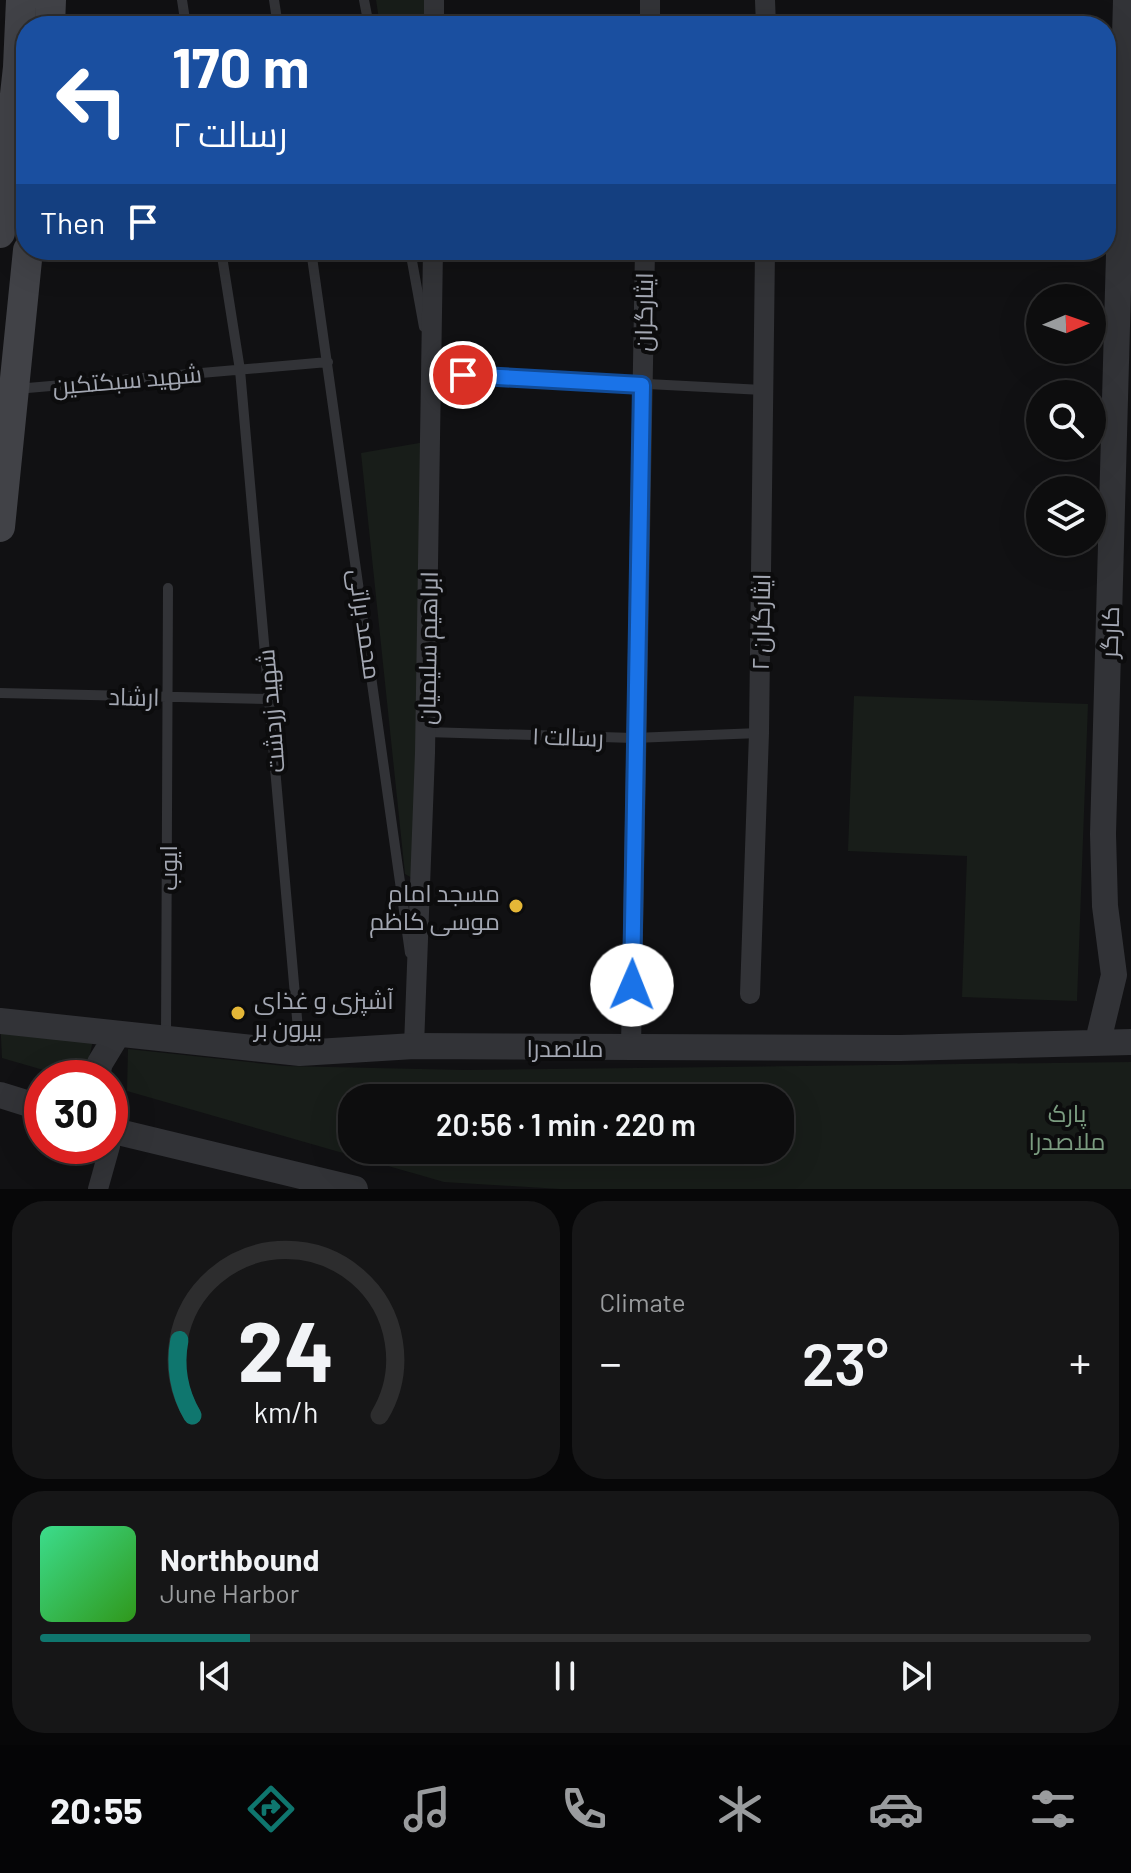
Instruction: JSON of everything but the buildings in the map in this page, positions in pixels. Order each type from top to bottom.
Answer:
[{"type":"main road","points":[[0,233],[16,85]]},
{"type":"main road","points":[[0,527],[7,387],[26,260]]},
{"type":"street","name":"کارگر","points":[[1116,58],[1126,0]]},
{"type":"street","name":"ابراهیم سلیمیان","points":[[414,1046],[426,732],[433,260]]},
{"type":"street","name":"ایثارگران","points":[[631,1047],[634,738],[645,260]]},
{"type":"street","name":"ایثارگران ۲","points":[[750,994],[759,733],[765,260]]},
{"type":"street","name":"کارگر","points":[[1098,1041],[1122,984],[1105,906],[1103,834],[1112,260]]},
{"type":"street","name":"ملاصدرا","points":[[0,1021],[300,1053],[414,1046],[900,1048],[1131,1042]]},
{"type":"street","points":[[102,1060],[117,1035]]},
{"type":"street","points":[[0,1095],[24,1102]]},
{"type":"street","points":[[128,1142],[293,1182],[355,1189]]},
{"type":"street","points":[[98,1189],[104,1164]]},
{"type":"lane","name":"شهید زردشت","points":[[223,260],[240,370],[300,1053]]},
{"type":"lane","name":"محمد براتی","points":[[313,260],[416,999]]},
{"type":"lane","points":[[412,260],[433,373],[763,390]]},
{"type":"lane","name":"شهید سبکتکین","points":[[7,387],[328,362]]},
{"type":"lane","name":"ایوب","points":[[166,1039],[168,588]]},
{"type":"lane","name":"ارشاد","points":[[0,693],[269,699]]},
{"type":"lane","name":"رسالت ۱","points":[[426,732],[634,738],[759,733]]},
{"type":"green space","points":[[376,0],[428,0],[428,16],[378,16]]},
{"type":"green space","points":[[425,442],[414,879],[405,874],[361,453]]},
{"type":"green space","points":[[854,696],[1088,704],[1077,1001],[962,997],[967,856],[848,851]]},
{"type":"green space","points":[[0,1018],[93,1040],[89,1060],[24,1060],[24,1064],[2,1058]]},
{"type":"green space","name":"پارک ملاصدرا","points":[[128,1049],[285,1066],[465,1070],[1131,1062],[1131,1189],[560,1189],[444,1182],[381,1164],[794,1164],[794,1084],[338,1084],[338,1152],[128,1091]]},
{"type":"place","name":"مسجد امام موسی کاظم","points":[[516,906]]},
{"type":"place","name":"آشپزی و غذای بیرون بر","points":[[238,1013]]},
{"type":"route","points":[[463,375],[642,385],[632,985]]}]
